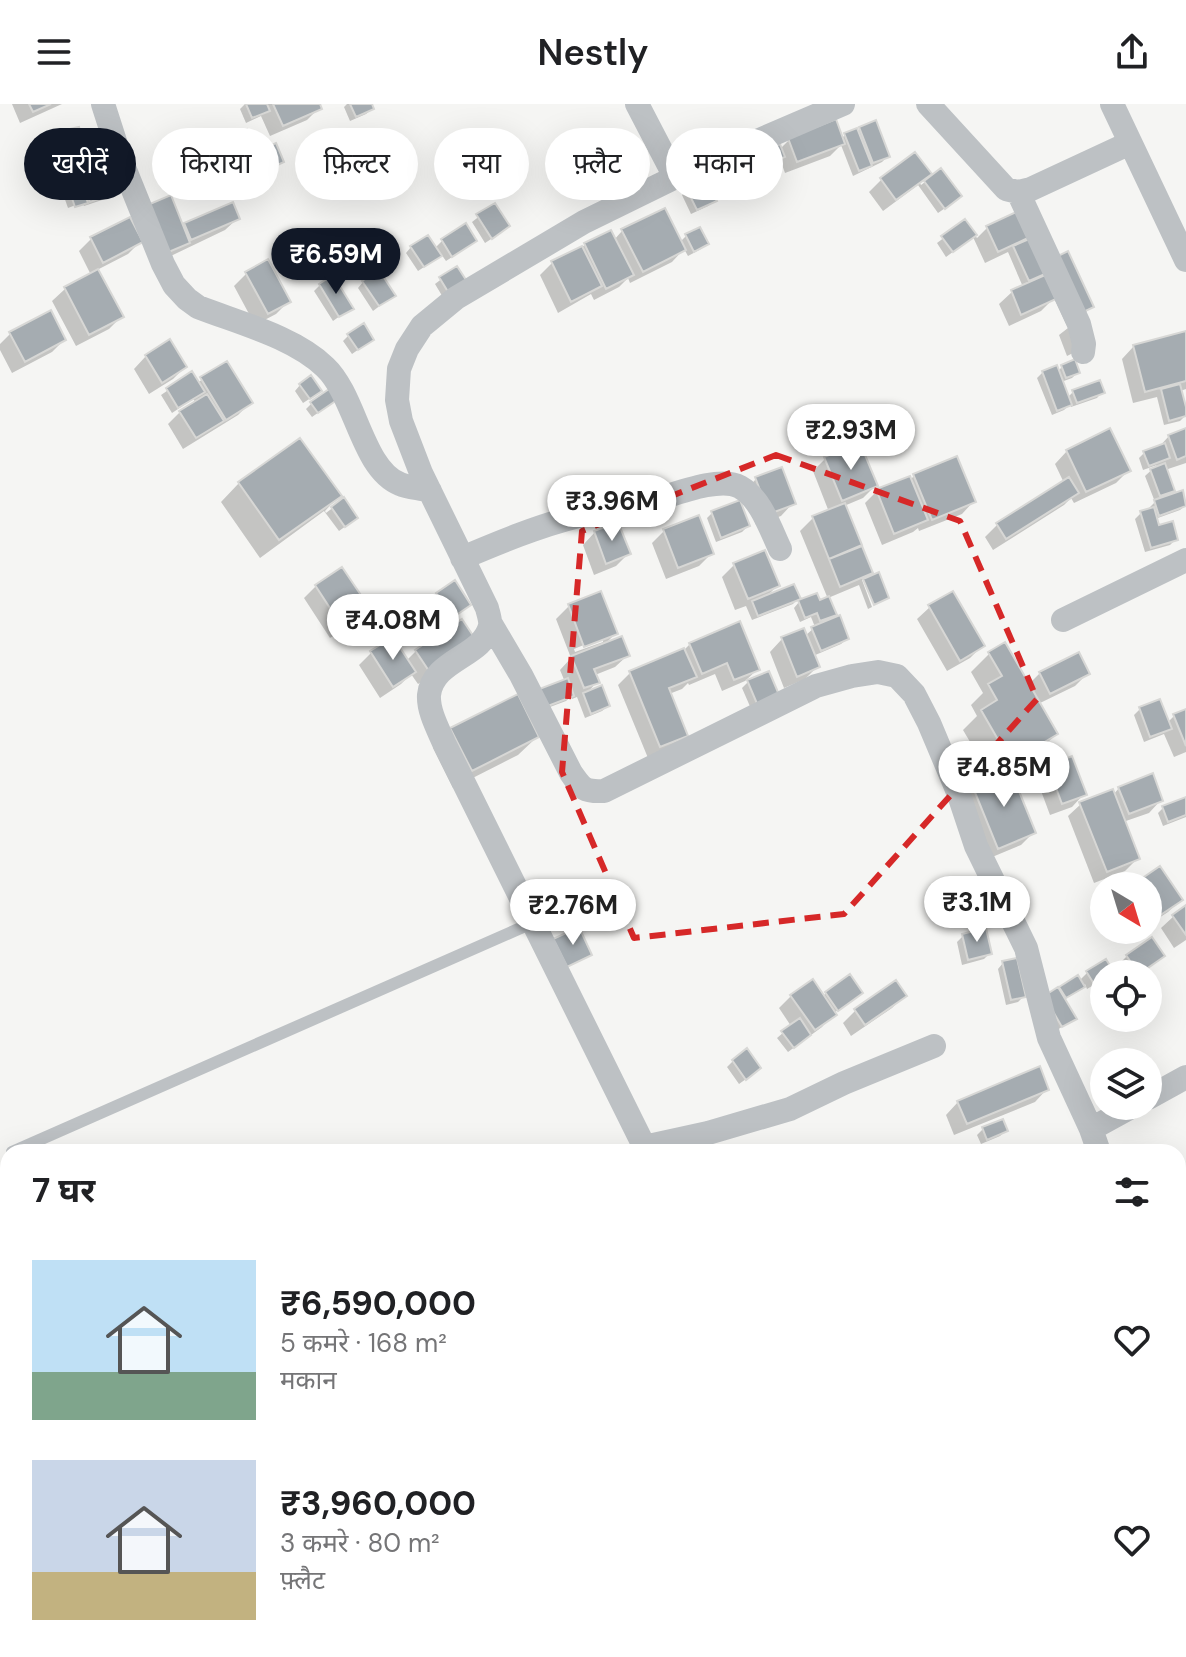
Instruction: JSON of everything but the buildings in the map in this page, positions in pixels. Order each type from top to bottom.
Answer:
[{"type":"street","points":[[103,104],[144,221],[174,285],[198,307],[295,344],[313,356],[341,386],[373,460],[385,474],[399,484],[430,491]]},
{"type":"street","points":[[637,104],[666,160]]},
{"type":"street","points":[[783,130],[843,104]]},
{"type":"street","points":[[928,104],[1006,189],[1018,192],[1031,189],[1130,143]]},
{"type":"street","points":[[1112,104],[1186,260]]},
{"type":"street","points":[[666,181],[558,237],[456,298],[422,326],[399,369],[397,400],[401,421],[430,491],[487,608],[491,624],[571,773],[581,788],[591,792],[604,791],[816,686],[878,672],[897,676],[914,694],[929,723],[958,792],[976,846],[1026,948],[1049,1038],[1096,1144]]},
{"type":"street","points":[[1018,192],[1079,324],[1083,352]]},
{"type":"street","points":[[462,558],[581,515],[643,504],[709,484],[726,483],[739,486],[751,496],[780,549]]},
{"type":"street","points":[[1063,620],[1186,560]]},
{"type":"street","points":[[491,624],[479,644],[444,667],[433,683],[429,697],[431,711],[532,923],[643,1144]]},
{"type":"street","points":[[665,1144],[790,1109],[934,1046]]},
{"type":"street","points":[[1162,1090],[1186,1077]]},
{"type":"street","points":[[1091,1129],[1107,1120]]},
{"type":"lane","points":[[30,1144],[532,923]]},
{"type":"highlighted area","points":[[776,455],[960,521],[1037,699],[844,914],[634,938],[562,772],[582,531]]}]
